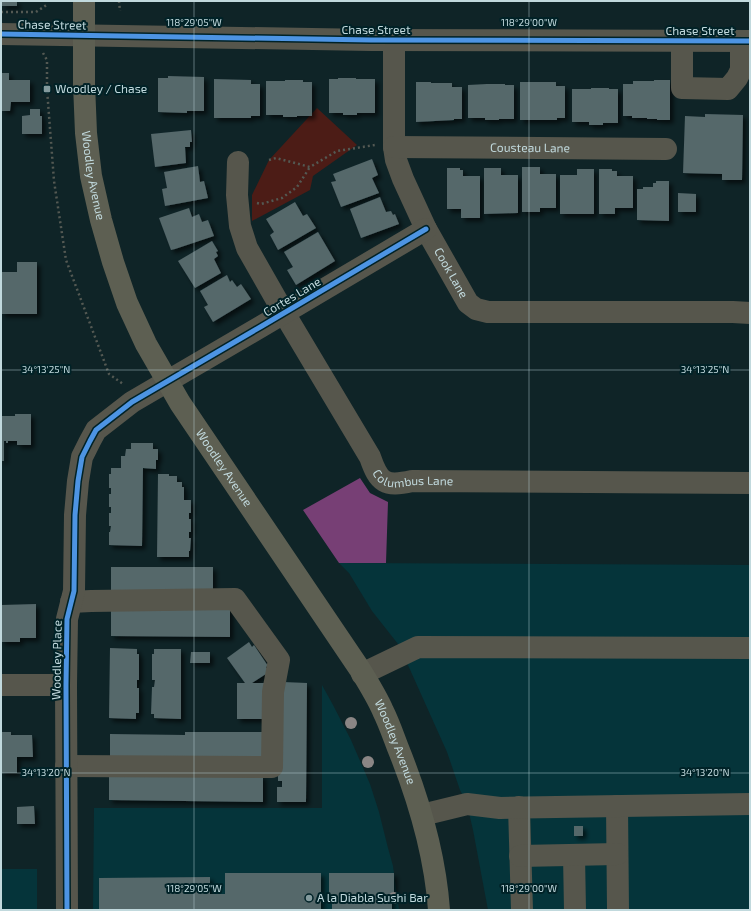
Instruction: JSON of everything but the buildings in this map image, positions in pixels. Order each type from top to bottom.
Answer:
[{"type":"main road","name":"Woodley Avenue","points":[[84,1],[84,84],[86,133],[92,176],[101,220],[127,303],[146,344],[192,422],[362,674],[383,709],[413,787],[422,815],[434,870],[439,910]]},
{"type":"street","name":"Chase Street","points":[[1,34],[394,40],[746,41]]},
{"type":"street","name":"Cook Lane","points":[[394,40],[388,146],[396,160],[426,229],[468,303],[476,309],[488,312],[750,313]]},
{"type":"street","points":[[682,41],[682,88],[728,89],[737,78],[741,70],[746,41]]},
{"type":"street","name":"Cousteau Lane","points":[[388,146],[666,149]]},
{"type":"street","name":"Columbus Lane","points":[[238,162],[237,195],[240,226],[247,248],[370,457],[377,475],[384,481],[397,484],[412,481],[750,483]]},
{"type":"street","name":"Cortes Lane","points":[[168,382],[426,229]]},
{"type":"street","name":"Woodley Place","points":[[67,910],[67,619],[74,591],[75,514],[82,457],[96,430],[132,402],[168,382]]},
{"type":"street","points":[[66,766],[272,767],[273,692],[278,660],[235,599],[71,602]]},
{"type":"street","points":[[362,674],[418,647],[750,648]]},
{"type":"street","points":[[1,685],[66,685]]},
{"type":"street","points":[[422,815],[467,804],[500,808],[750,804]]},
{"type":"street","points":[[617,806],[618,910]]},
{"type":"street","points":[[519,807],[522,910]]},
{"type":"street","points":[[520,856],[617,854]]},
{"type":"street","points":[[574,855],[575,910]]},
{"type":"path","points":[[120,1],[120,11]]},
{"type":"path","points":[[1,12],[36,12],[48,4]]},
{"type":"path","points":[[42,52],[47,60],[47,89],[54,181],[66,260],[109,374],[123,384]]},
{"type":"path","points":[[251,202],[261,204],[282,198],[297,187],[310,168],[337,151],[388,146]]},
{"type":"path","points":[[269,160],[276,158],[310,168]]},
{"type":"shaded area","points":[[317,108],[357,145],[313,176],[310,190],[252,221],[252,195],[269,160]]},
{"type":"shaded area","points":[[360,478],[370,493],[388,502],[386,563],[339,563],[303,510]]},
{"type":"shaded area","points":[[339,563],[750,565],[750,910],[488,910],[467,804],[460,790],[447,752],[398,644],[372,611],[349,573]]},
{"type":"shaded area","points":[[322,685],[351,740],[370,784],[393,866],[399,910],[93,910],[94,808],[322,808]]},
{"type":"shaded area","points":[[1,869],[37,869],[37,910],[1,910]]},
{"type":"cycle path","points":[[1,34],[371,40],[750,41]]},
{"type":"cycle path","points":[[67,910],[67,619],[74,591],[75,515],[78,481],[82,457],[90,441],[96,430],[132,402],[426,229]]},
{"type":"place","name":"Woodley / Chase","points":[[47,89]]},
{"type":"place","name":"A la Diabla Sushi Bar","points":[[309,898]]}]
